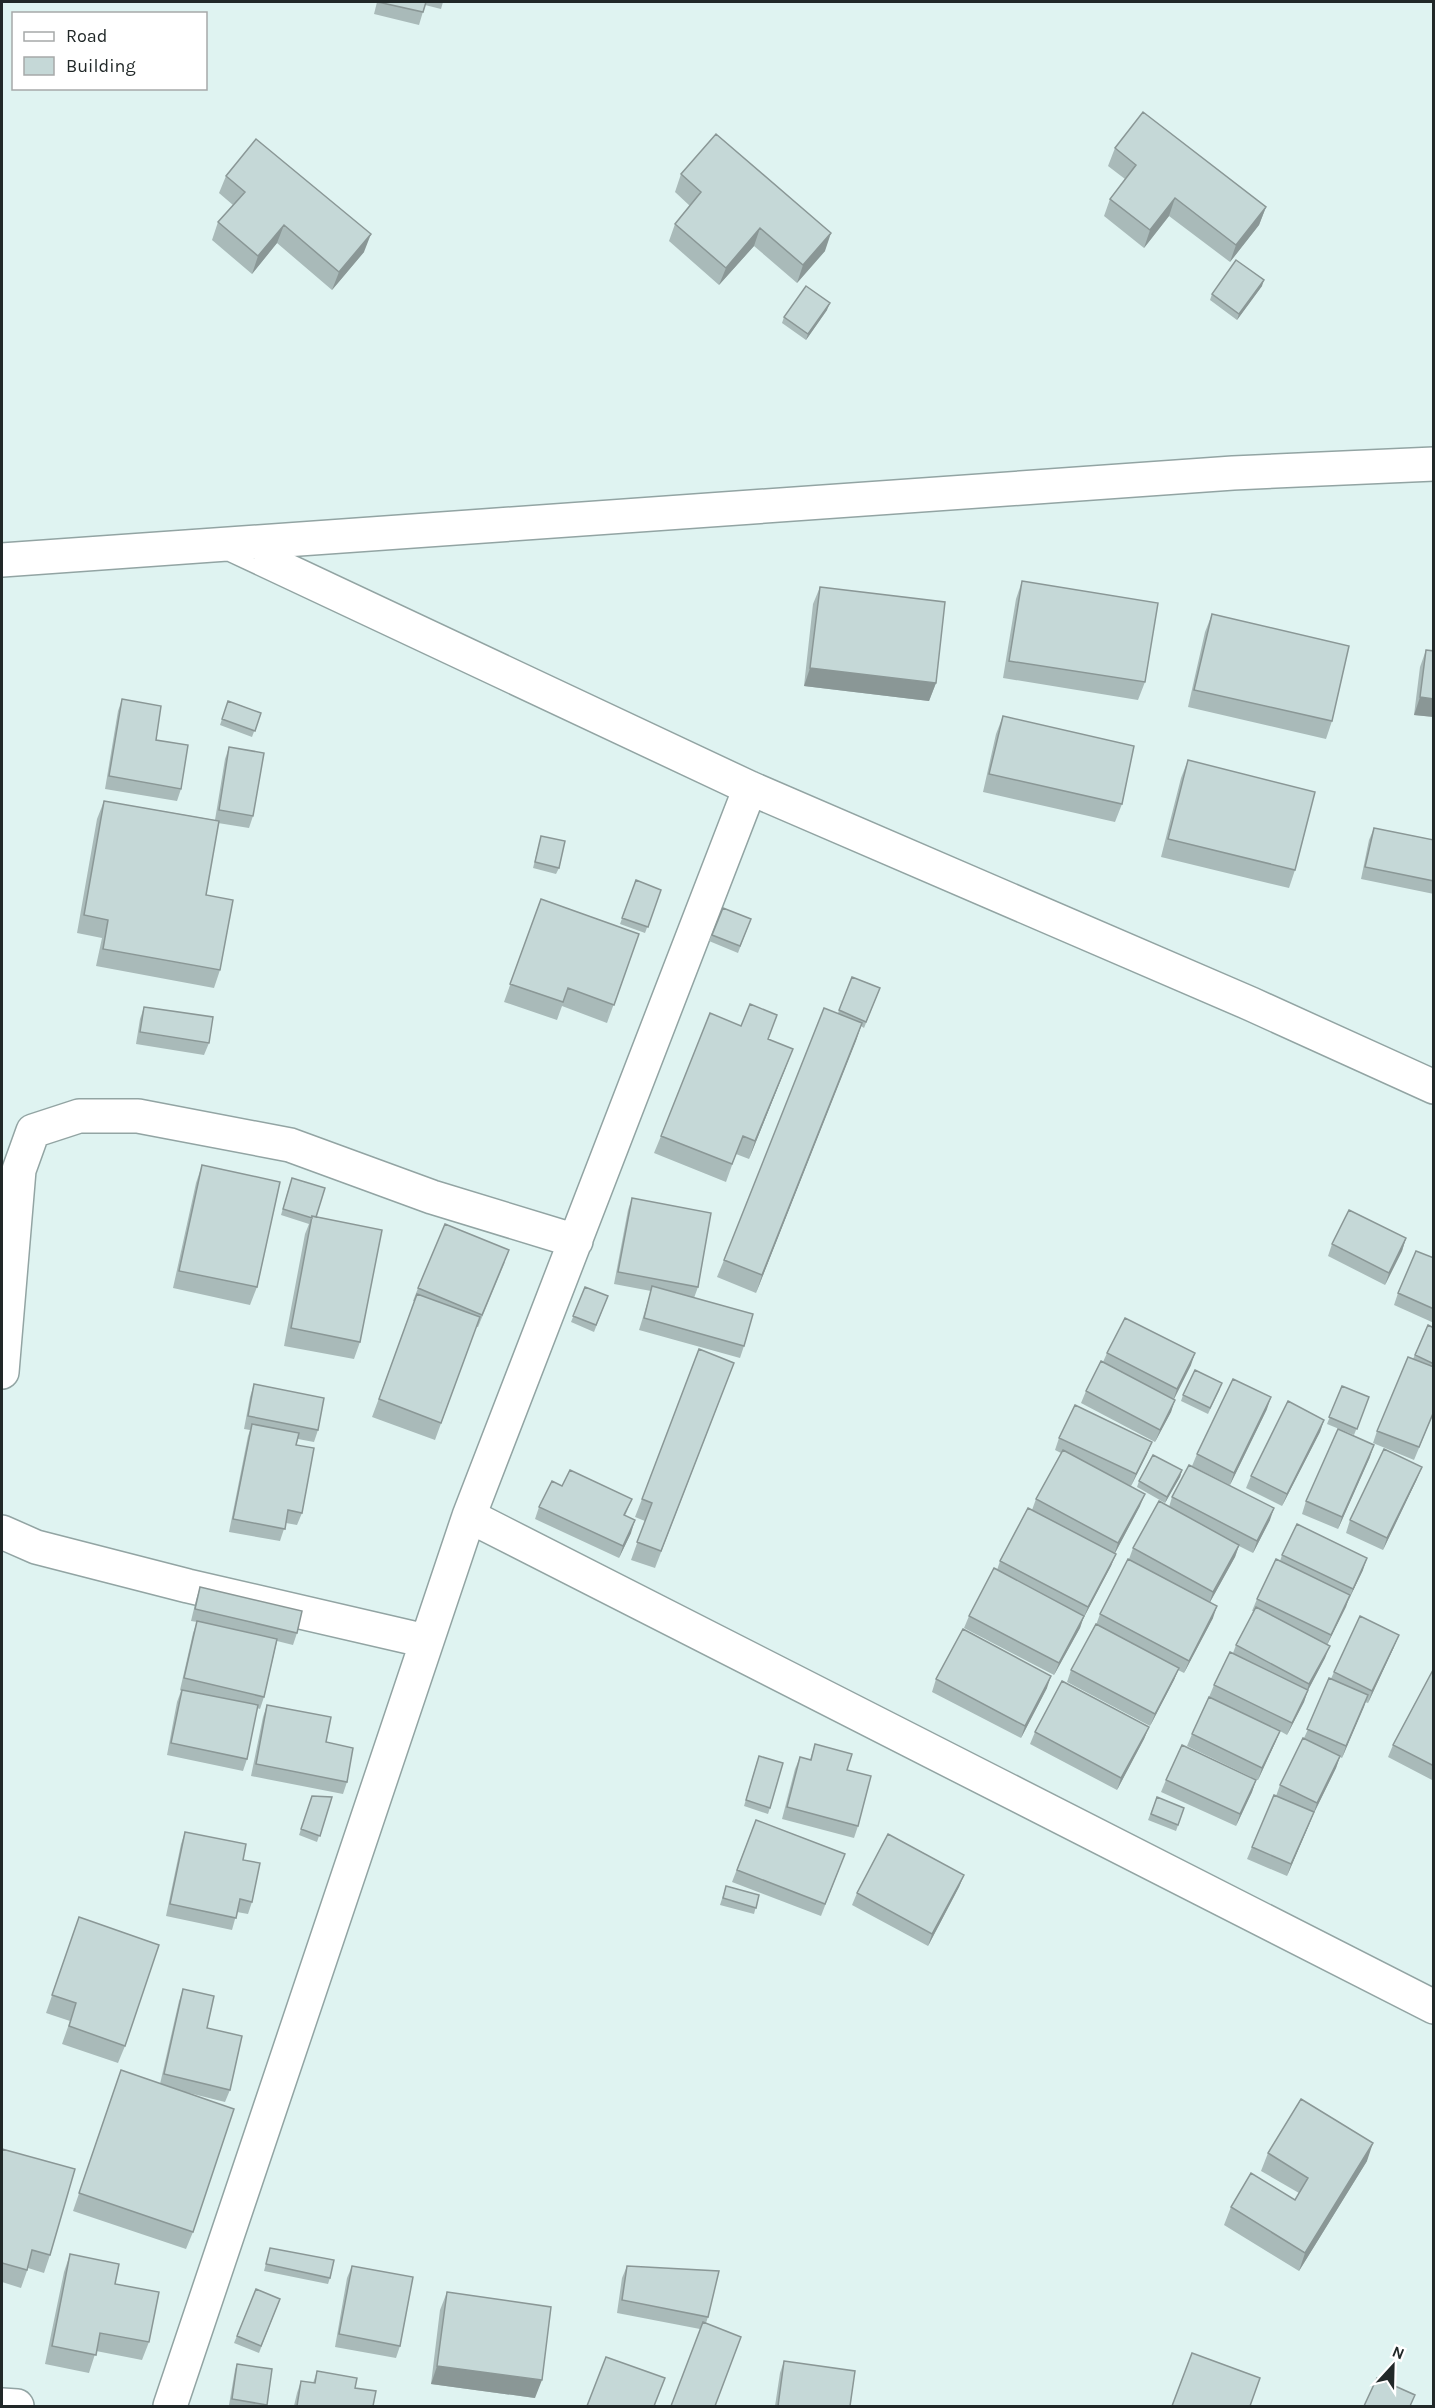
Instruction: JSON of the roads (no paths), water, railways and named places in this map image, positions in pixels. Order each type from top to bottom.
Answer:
[{"type":"street","points":[[2,560],[1233,473],[1434,464]]},
{"type":"street","points":[[232,544],[750,788],[1251,1004],[1434,1087]]},
{"type":"street","points":[[170,2406],[469,1516],[750,788]]},
{"type":"street","points":[[2,1372],[19,1170],[33,1131],[79,1116],[138,1116],[290,1145],[432,1197],[576,1241]]},
{"type":"street","points":[[469,1516],[1434,2007]]},
{"type":"street","points":[[2,1532],[36,1547],[188,1586],[426,1641]]},
{"type":"street","points":[[2,2405],[17,2406]]}]
